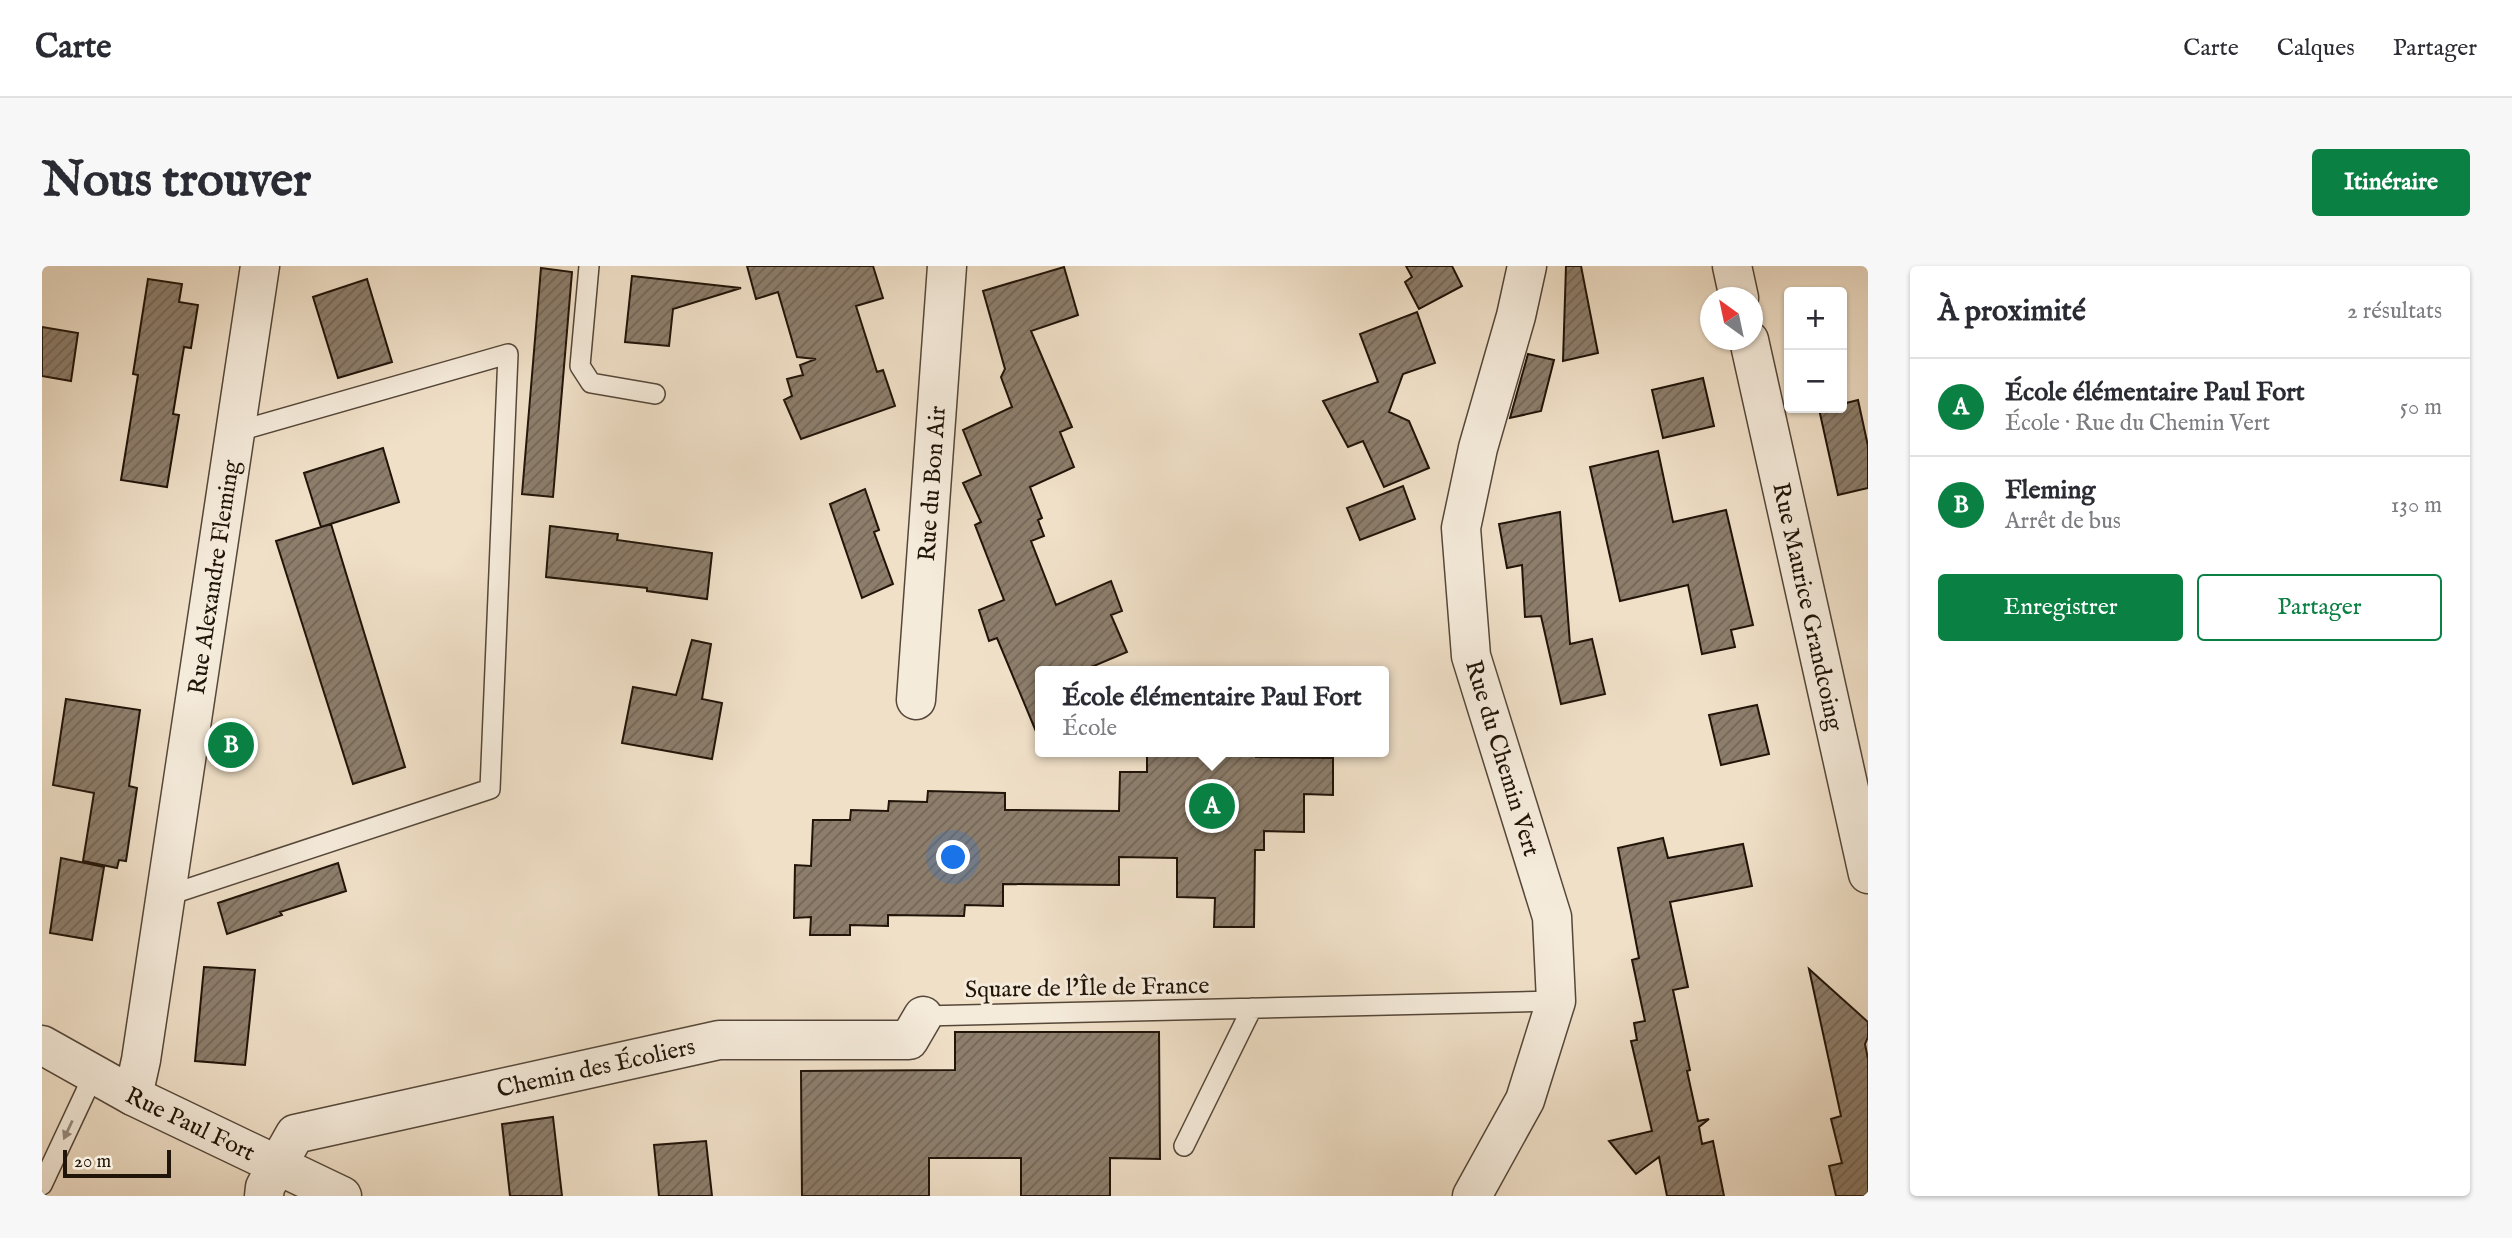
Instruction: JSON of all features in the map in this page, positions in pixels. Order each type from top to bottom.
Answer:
[{"type":"street","name":"Rue Alexandre Fleming","points":[[133,1096],[142,1060],[260,266]]},
{"type":"street","name":"Rue du Bon Air","points":[[916,700],[947,266]]},
{"type":"street","name":"Rue du Chemin Vert","points":[[1472,1196],[1525,1100],[1556,1001],[1552,917],[1471,656],[1461,528],[1478,449],[1516,316],[1527,266]]},
{"type":"street","points":[[1732,266],[1737,287]]},
{"type":"street","name":"Rue Maurice Grandcoing","points":[[1751,350],[1868,874]]},
{"type":"street","name":"Chemin des Écoliers","points":[[270,1180],[295,1134],[719,1040],[909,1040],[923,1016]]},
{"type":"street","name":"Rue Paul Fort","points":[[42,1045],[133,1096],[270,1180],[342,1196]]},
{"type":"lane","points":[[589,266],[580,366],[591,383],[655,394]]},
{"type":"lane","points":[[166,896],[490,789],[508,354],[235,432]]},
{"type":"lane","name":"Square de l'Île de France","points":[[923,1016],[1556,1001]]},
{"type":"lane","points":[[1184,1146],[1252,1008]]},
{"type":"lane","points":[[42,1185],[94,1074]]},
{"type":"building","points":[[747,266],[873,266],[883,298],[856,306],[877,372],[883,370],[895,406],[801,439],[784,400],[792,396],[787,379],[803,375],[800,365],[816,359],[797,357],[778,292],[756,299]]},
{"type":"building","points":[[1406,266],[1452,266],[1462,286],[1419,309],[1405,282],[1412,277]]},
{"type":"building","points":[[1566,266],[1581,266],[1598,353],[1563,361]]},
{"type":"building","points":[[1064,267],[1078,315],[1031,331],[1072,427],[1060,432],[1074,467],[1030,487],[1042,518],[1038,520],[1044,536],[1031,541],[1056,605],[1111,581],[1122,611],[1111,615],[1127,652],[1094,666],[1035,666],[1035,729],[997,638],[989,641],[979,610],[1004,600],[975,525],[981,522],[963,483],[981,475],[963,430],[1012,407],[1001,377],[1005,369],[983,291]]},
{"type":"building","points":[[541,268],[572,272],[553,497],[522,494]]},
{"type":"building","points":[[632,276],[741,288],[673,309],[669,346],[625,342]]},
{"type":"building","points":[[148,279],[182,284],[179,302],[198,305],[191,348],[184,347],[173,414],[179,415],[167,487],[121,480],[138,375],[133,374]]},
{"type":"building","points":[[367,279],[392,362],[338,378],[313,297]]},
{"type":"building","points":[[1417,312],[1435,363],[1403,374],[1389,412],[1409,421],[1429,468],[1384,487],[1363,441],[1348,447],[1323,401],[1378,382],[1360,334]]},
{"type":"building","points":[[42,327],[78,333],[71,381],[42,376]]},
{"type":"building","points":[[1528,354],[1554,360],[1541,411],[1510,418]]},
{"type":"building","points":[[1703,378],[1714,426],[1663,438],[1652,390]]},
{"type":"building","points":[[1858,400],[1868,446],[1868,488],[1838,495],[1820,413],[1847,413],[1847,403]]},
{"type":"building","points":[[383,448],[399,502],[321,527],[304,473]]},
{"type":"building","points":[[1658,451],[1673,522],[1726,510],[1753,625],[1731,630],[1735,647],[1702,654],[1688,585],[1620,601],[1590,467]]},
{"type":"building","points":[[1403,486],[1415,519],[1360,540],[1347,508]]},
{"type":"building","points":[[865,489],[879,530],[874,532],[893,584],[862,598],[830,504]]},
{"type":"building","points":[[1560,512],[1570,644],[1592,639],[1605,694],[1561,704],[1541,616],[1525,617],[1522,565],[1507,568],[1499,524]]},
{"type":"building","points":[[331,524],[405,767],[353,784],[276,541]]},
{"type":"building","points":[[550,526],[618,534],[617,540],[712,553],[707,599],[647,591],[647,588],[546,577]]},
{"type":"building","points":[[692,640],[711,644],[702,699],[722,703],[712,759],[622,743],[633,687],[676,695]]},
{"type":"building","points":[[66,699],[140,710],[129,786],[137,788],[126,861],[119,860],[117,868],[83,861],[94,793],[53,785]]},
{"type":"building","points":[[1757,705],[1769,754],[1721,765],[1709,715]]},
{"type":"building","points":[[1147,757],[1333,758],[1333,795],[1304,794],[1304,832],[1264,831],[1264,850],[1255,850],[1254,927],[1214,927],[1215,898],[1177,897],[1177,858],[1119,857],[1119,885],[1003,884],[1003,906],[965,905],[964,916],[888,915],[888,926],[850,925],[850,935],[810,935],[811,917],[794,918],[795,865],[811,866],[813,820],[850,820],[851,810],[888,811],[889,801],[927,802],[928,791],[1005,793],[1005,810],[1119,811],[1120,772],[1147,772]]},
{"type":"building","points":[[1663,838],[1668,858],[1743,844],[1752,886],[1670,902],[1688,987],[1673,990],[1690,1070],[1687,1071],[1698,1121],[1709,1119],[1699,1127],[1702,1144],[1713,1141],[1724,1196],[1667,1196],[1659,1157],[1636,1174],[1609,1141],[1652,1131],[1631,1041],[1637,1040],[1634,1023],[1645,1021],[1632,960],[1639,958],[1618,848]]},
{"type":"building","points":[[61,858],[104,867],[92,940],[50,933]]},
{"type":"building","points":[[338,863],[346,891],[280,912],[282,915],[227,934],[218,903]]},
{"type":"building","points":[[204,967],[255,970],[245,1065],[195,1061]]},
{"type":"building","points":[[1809,969],[1868,1022],[1865,1044],[1868,1059],[1868,1196],[1836,1196],[1829,1166],[1842,1163],[1831,1119],[1841,1116]]},
{"type":"building","points":[[955,1032],[1159,1032],[1160,1159],[1110,1158],[1110,1196],[1021,1196],[1021,1158],[929,1158],[929,1196],[802,1196],[801,1071],[955,1070]]},
{"type":"building","points":[[553,1117],[562,1196],[510,1196],[502,1124]]},
{"type":"building","points":[[706,1141],[712,1196],[659,1196],[654,1145]]},
{"type":"place","name":"Fleming","points":[[231,745]]},
{"type":"place","name":"École élémentaire Paul Fort","points":[[1212,806]]}]
